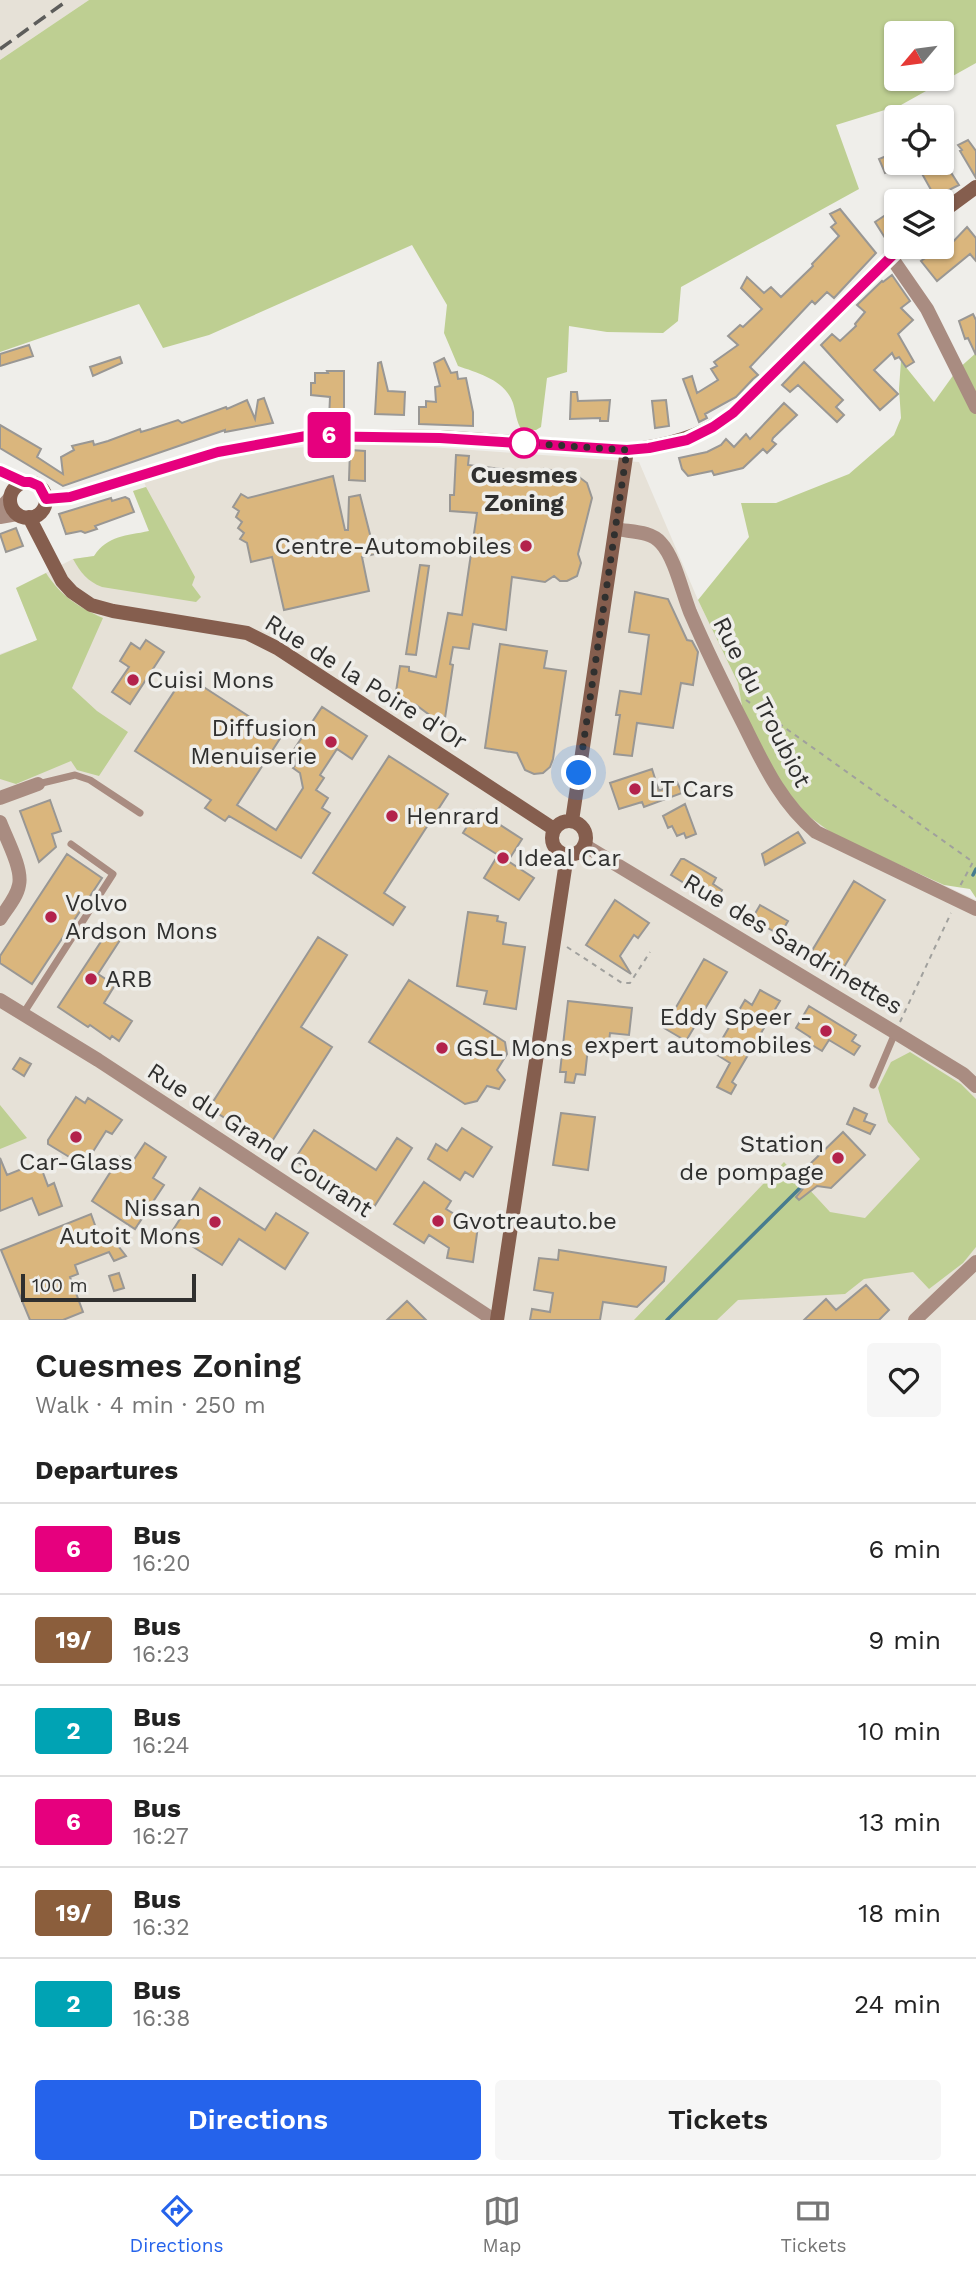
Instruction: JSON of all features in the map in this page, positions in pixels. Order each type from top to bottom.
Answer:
[{"type":"street","points":[[954,203],[976,187]]},
{"type":"street","points":[[46,499],[70,497],[230,449],[306,436],[440,438],[627,450],[687,440],[723,421],[752,396],[889,259]]},
{"type":"street","points":[[900,259],[976,407]]},
{"type":"street","points":[[572,821],[627,450]]},
{"type":"street","points":[[2,472],[16,490]]},
{"type":"street","points":[[0,509],[16,490],[30,482],[39,486],[46,499],[42,510],[28,515],[0,517]]},
{"type":"street","points":[[16,490],[11,504],[28,515]]},
{"type":"street","name":"Rue de la Poire d'Or","points":[[28,515],[62,581],[91,605],[247,633],[277,648],[554,829]]},
{"type":"street","name":"Rue du Troubiot","points":[[617,529],[650,535],[661,542],[690,612],[776,789],[801,820],[816,832],[976,909]]},
{"type":"street","points":[[0,798],[38,784]]},
{"type":"street","points":[[572,821],[584,830],[584,845],[577,853],[567,855],[554,845],[552,834],[562,822],[572,821]]},
{"type":"street","points":[[0,822],[18,869],[20,882],[16,894],[0,919]]},
{"type":"street","name":"Rue des Sandrinettes","points":[[584,845],[895,1032],[963,1074],[976,1086]]},
{"type":"street","points":[[495,1320],[567,855]]},
{"type":"street","name":"Rue du Grand Courant","points":[[0,1000],[98,1060],[495,1320]]},
{"type":"street","points":[[915,1320],[976,1262]]},
{"type":"lane","points":[[38,784],[75,775],[90,780],[140,813]]},
{"type":"lane","points":[[23,1014],[113,874],[71,844]]},
{"type":"lane","points":[[873,1084],[895,1032]]},
{"type":"path","points":[[733,703],[744,698],[973,862],[895,1032]]},
{"type":"path","points":[[554,939],[622,983],[630,984],[650,952]]},
{"type":"shaded area","points":[[0,0],[89,0],[0,60]]},
{"type":"shaded area","points":[[375,443],[639,462],[698,600],[738,683],[743,712],[882,856],[976,900],[976,1320],[0,1320],[0,654],[38,640],[16,588],[73,559],[94,556],[149,531],[133,491],[146,487],[144,482],[221,460],[274,449]]},
{"type":"green space","points":[[89,0],[976,0],[976,63],[954,75],[954,21],[884,21],[884,91],[926,91],[901,105],[884,105],[884,110],[836,125],[859,189],[681,287],[678,321],[663,333],[607,332],[569,326],[567,372],[547,378],[541,427],[536,430],[522,430],[513,403],[504,388],[482,375],[458,366],[444,333],[447,305],[412,245],[209,335],[163,348],[139,304],[0,352],[0,60]]},
{"type":"green space","points":[[976,353],[976,898],[970,889],[944,885],[836,836],[807,815],[782,785],[743,712],[738,683],[698,600],[749,537],[741,503],[776,503],[849,474],[894,435],[901,418],[901,361],[934,402],[957,370]]},
{"type":"green space","points":[[146,487],[195,577],[192,585],[201,597],[196,602],[102,587],[85,576],[73,559],[94,556],[111,540],[149,531],[133,491]]},
{"type":"green space","points":[[46,573],[71,600],[103,618],[72,688],[97,711],[128,732],[99,776],[77,770],[71,761],[16,784],[0,779],[0,655],[37,640],[16,588]]},
{"type":"green space","points":[[910,1052],[961,1084],[976,1099],[976,1247],[963,1263],[929,1289],[913,1272],[864,1279],[845,1294],[738,1300],[717,1320],[634,1320],[784,1162],[830,1212],[865,1218],[920,1159],[888,1122],[878,1088],[891,1062]]},
{"type":"green space","points":[[0,1105],[27,1138],[0,1149]]},
{"type":"building","points":[[968,140],[976,151],[976,178],[958,145]]},
{"type":"building","points":[[884,157],[884,171],[879,159]]},
{"type":"building","points":[[923,175],[953,175],[959,185],[951,189],[931,189]]},
{"type":"building","points":[[840,209],[876,253],[834,298],[827,292],[815,304],[812,301],[750,367],[758,375],[736,397],[705,414],[707,418],[699,422],[683,379],[692,376],[697,393],[718,380],[711,369],[717,366],[714,362],[738,345],[728,336],[740,325],[743,327],[762,309],[741,288],[747,277],[764,293],[771,287],[781,297],[839,236],[831,227],[836,223],[830,214]]},
{"type":"building","points":[[884,216],[884,236],[875,222]]},
{"type":"building","points":[[967,227],[976,238],[976,261],[970,254],[937,281],[921,261],[954,259],[954,241]]},
{"type":"building","points":[[892,275],[910,301],[901,308],[913,320],[898,334],[914,362],[906,367],[899,357],[895,359],[892,353],[874,370],[898,394],[880,410],[821,345],[832,334],[840,341],[856,326],[865,312],[857,305]]},
{"type":"building","points":[[973,314],[976,320],[976,355],[968,338],[965,339],[959,321]]},
{"type":"building","points":[[29,345],[33,356],[0,366],[0,354]]},
{"type":"building","points":[[120,357],[122,363],[93,376],[90,367]]},
{"type":"building","points":[[444,358],[451,373],[457,372],[458,379],[466,378],[473,426],[419,424],[419,407],[426,407],[426,401],[436,402],[435,387],[440,386],[434,363]]},
{"type":"building","points":[[381,362],[388,391],[405,392],[404,415],[375,414],[378,363]]},
{"type":"building","points":[[804,362],[843,400],[836,407],[844,415],[837,422],[798,385],[790,392],[782,385]]},
{"type":"building","points":[[327,371],[344,371],[344,419],[341,420],[329,420],[330,397],[311,395],[311,383],[315,383],[315,373],[328,373]]},
{"type":"building","points":[[571,392],[577,392],[578,401],[610,400],[608,421],[600,421],[600,418],[570,419]]},
{"type":"building","points":[[264,398],[273,423],[225,430],[63,486],[0,448],[0,425],[41,449],[37,457],[63,474],[61,457],[74,450],[72,446],[93,441],[94,445],[140,429],[141,432],[178,420],[182,423],[247,400],[255,419],[258,400]]},
{"type":"building","points":[[666,400],[669,426],[655,428],[652,401]]},
{"type":"building","points":[[784,403],[797,415],[773,438],[772,441],[776,444],[767,453],[763,449],[743,468],[714,475],[712,471],[688,476],[682,469],[679,458],[707,452],[721,445],[726,439],[734,447],[746,434],[750,439]]},
{"type":"building","points":[[350,450],[365,451],[365,481],[349,480]]},
{"type":"building","name":"Centre-Automobiles","points":[[456,455],[469,456],[468,465],[543,474],[544,469],[575,474],[587,483],[592,498],[578,554],[581,563],[577,576],[560,581],[554,576],[545,582],[512,577],[506,630],[473,624],[469,649],[453,647],[445,718],[431,716],[416,705],[403,703],[395,698],[400,666],[409,667],[409,671],[436,677],[448,613],[462,615],[477,513],[450,511],[450,495],[454,495]]},
{"type":"building","points":[[333,476],[345,530],[348,530],[349,497],[360,495],[375,554],[362,557],[369,591],[284,610],[272,557],[251,562],[247,543],[240,539],[244,533],[238,528],[242,522],[236,517],[239,511],[233,507],[241,494],[248,498]]},
{"type":"building","points":[[125,497],[129,499],[134,512],[95,526],[97,529],[85,533],[81,531],[66,534],[59,514],[111,498],[112,501]]},
{"type":"building","points":[[16,528],[23,546],[6,552],[0,534]]},
{"type":"building","points":[[420,565],[429,566],[416,655],[406,654]]},
{"type":"building","points":[[635,592],[668,599],[687,640],[692,641],[698,652],[693,685],[681,683],[673,728],[637,723],[632,756],[614,754],[620,715],[616,715],[620,691],[641,694],[649,635],[629,632]]},
{"type":"building","name":"Cuisi Mons","points":[[146,640],[164,652],[130,704],[112,692],[129,667],[120,661],[131,643],[140,649]]},
{"type":"building","points":[[500,644],[547,651],[544,668],[566,671],[553,759],[550,767],[543,773],[534,774],[525,770],[517,753],[485,748]]},
{"type":"building","points":[[185,675],[281,737],[237,805],[276,830],[303,788],[300,773],[293,768],[296,764],[293,751],[322,707],[367,736],[352,759],[337,749],[320,775],[324,778],[316,790],[328,798],[322,808],[330,813],[301,858],[229,816],[225,821],[205,808],[211,800],[135,751]]},
{"type":"building","name":"Henrard","points":[[389,756],[448,794],[384,893],[405,907],[393,925],[313,873]]},
{"type":"building","name":"LT Cars","points":[[652,769],[659,791],[677,782],[682,793],[644,807],[642,802],[619,809],[610,783]]},
{"type":"building","points":[[50,800],[61,831],[52,834],[56,847],[39,862],[20,811]]},
{"type":"building","points":[[685,804],[696,834],[686,838],[684,833],[677,836],[672,826],[668,828],[663,816]]},
{"type":"building","name":"Ideal Car","points":[[477,810],[522,839],[508,861],[534,878],[519,900],[484,878],[498,855],[463,833]]},
{"type":"building","points":[[798,832],[805,843],[765,865],[762,854]]},
{"type":"building","name":"Volvo Ardson Mons","points":[[67,854],[102,878],[32,984],[0,963],[0,956]]},
{"type":"building","points":[[681,859],[716,878],[713,884],[722,890],[715,902],[671,875]]},
{"type":"building","points":[[854,881],[885,900],[841,972],[810,954]]},
{"type":"building","points":[[615,900],[649,923],[638,938],[634,935],[620,956],[631,974],[586,945]]},
{"type":"building","points":[[760,905],[788,921],[780,935],[752,919]]},
{"type":"building","points":[[468,912],[498,916],[497,921],[506,923],[503,944],[525,947],[516,1009],[484,1004],[487,991],[457,986]]},
{"type":"building","name":"ARB","points":[[110,928],[122,937],[98,974],[115,985],[104,1003],[132,1021],[119,1041],[112,1036],[110,1039],[90,1025],[88,1027],[58,1007]]},
{"type":"building","points":[[318,937],[347,955],[301,1027],[332,1047],[269,1146],[209,1108]]},
{"type":"building","points":[[704,959],[727,972],[686,1041],[664,1028]]},
{"type":"building","name":"GSL Mons","points":[[409,980],[505,1042],[507,1054],[497,1070],[505,1080],[499,1089],[487,1086],[477,1101],[465,1104],[369,1042]]},
{"type":"building","points":[[760,990],[780,1001],[732,1082],[736,1085],[731,1094],[717,1087],[730,1063],[714,1053],[745,1000],[752,1005]]},
{"type":"building","points":[[568,1001],[632,1008],[629,1035],[610,1033],[608,1051],[588,1048],[585,1075],[576,1074],[574,1083],[565,1082],[566,1072],[560,1072]]},
{"type":"building","name":"Eddy Speer - expert automobiles","points":[[809,1006],[856,1035],[852,1041],[860,1046],[854,1055],[829,1040],[822,1051],[807,1042],[810,1037],[796,1028]]},
{"type":"building","points":[[20,1058],[31,1064],[24,1076],[13,1069]]},
{"type":"building","name":"Car-Glass","points":[[76,1097],[85,1103],[88,1098],[122,1120],[112,1134],[106,1131],[84,1166],[48,1144]]},
{"type":"building","points":[[854,1108],[867,1114],[864,1121],[875,1125],[870,1134],[847,1124]]},
{"type":"building","points":[[561,1113],[595,1117],[588,1170],[553,1165]]},
{"type":"building","points":[[462,1128],[492,1147],[473,1177],[465,1172],[460,1180],[428,1159],[436,1144],[447,1151]]},
{"type":"building","points":[[314,1130],[376,1170],[397,1138],[412,1148],[372,1210],[294,1160]]},
{"type":"building","name":"Station de pompage","points":[[843,1132],[865,1155],[831,1188],[817,1186],[799,1200],[796,1197],[810,1180],[809,1165]]},
{"type":"building","points":[[145,1143],[166,1157],[153,1178],[164,1185],[135,1229],[92,1201],[120,1157],[131,1164]]},
{"type":"building","points":[[0,1158],[7,1175],[39,1162],[48,1186],[54,1183],[62,1206],[39,1215],[32,1198],[0,1211]]},
{"type":"building","name":"Gvotreauto.be","points":[[424,1182],[451,1201],[446,1209],[456,1215],[479,1219],[473,1262],[447,1258],[449,1248],[429,1235],[424,1243],[394,1224]]},
{"type":"building","name":"Nissan Autoit Mons","points":[[200,1188],[265,1230],[276,1213],[308,1233],[285,1269],[239,1239],[222,1265],[171,1233]]},
{"type":"building","points":[[91,1214],[100,1239],[108,1233],[126,1256],[114,1261],[109,1252],[75,1265],[78,1274],[70,1277],[83,1312],[63,1320],[30,1320],[1,1250]]},
{"type":"building","points":[[559,1250],[666,1267],[664,1281],[637,1307],[603,1302],[600,1320],[530,1320],[532,1309],[550,1312],[553,1293],[534,1290],[539,1258],[558,1260]]},
{"type":"building","points":[[119,1273],[124,1288],[114,1291],[109,1276]]},
{"type":"building","points":[[866,1285],[889,1310],[879,1320],[804,1320],[826,1299],[836,1310]]},
{"type":"building","points":[[407,1301],[426,1320],[387,1320]]},
{"type":"waterway","points":[[973,875],[976,869]]},
{"type":"waterway","points":[[667,1320],[809,1179]]},
{"type":"railway","points":[[0,49],[68,0]]},
{"type":"bus line","name":"6","points":[[0,471],[39,486],[46,499],[70,497],[230,449],[306,436],[440,438],[627,450],[671,444],[687,440],[723,421],[745,403],[889,259]]},
{"type":"place","name":"Cuesmes Zoning","points":[[524,443]]},
{"type":"place","name":"Centre-Automobiles","points":[[526,546]]},
{"type":"place","name":"Cuisi Mons","points":[[133,680]]},
{"type":"place","name":"Diffusion Menuiserie","points":[[331,742]]},
{"type":"place","name":"LT Cars","points":[[635,789]]},
{"type":"place","name":"Henrard","points":[[392,816]]},
{"type":"place","name":"Ideal Car","points":[[503,858]]},
{"type":"place","name":"Volvo Ardson Mons","points":[[51,917]]},
{"type":"place","name":"ARB","points":[[91,979]]},
{"type":"place","name":"Eddy Speer - expert automobiles","points":[[826,1031]]},
{"type":"place","name":"GSL Mons","points":[[442,1048]]},
{"type":"place","name":"Car-Glass","points":[[76,1137]]},
{"type":"place","name":"Station de pompage","points":[[838,1158]]},
{"type":"place","name":"Gvotreauto.be","points":[[438,1221]]},
{"type":"place","name":"Nissan Autoit Mons","points":[[215,1222]]},
{"type":"route","points":[[524,443],[627,450],[579,773]]}]
